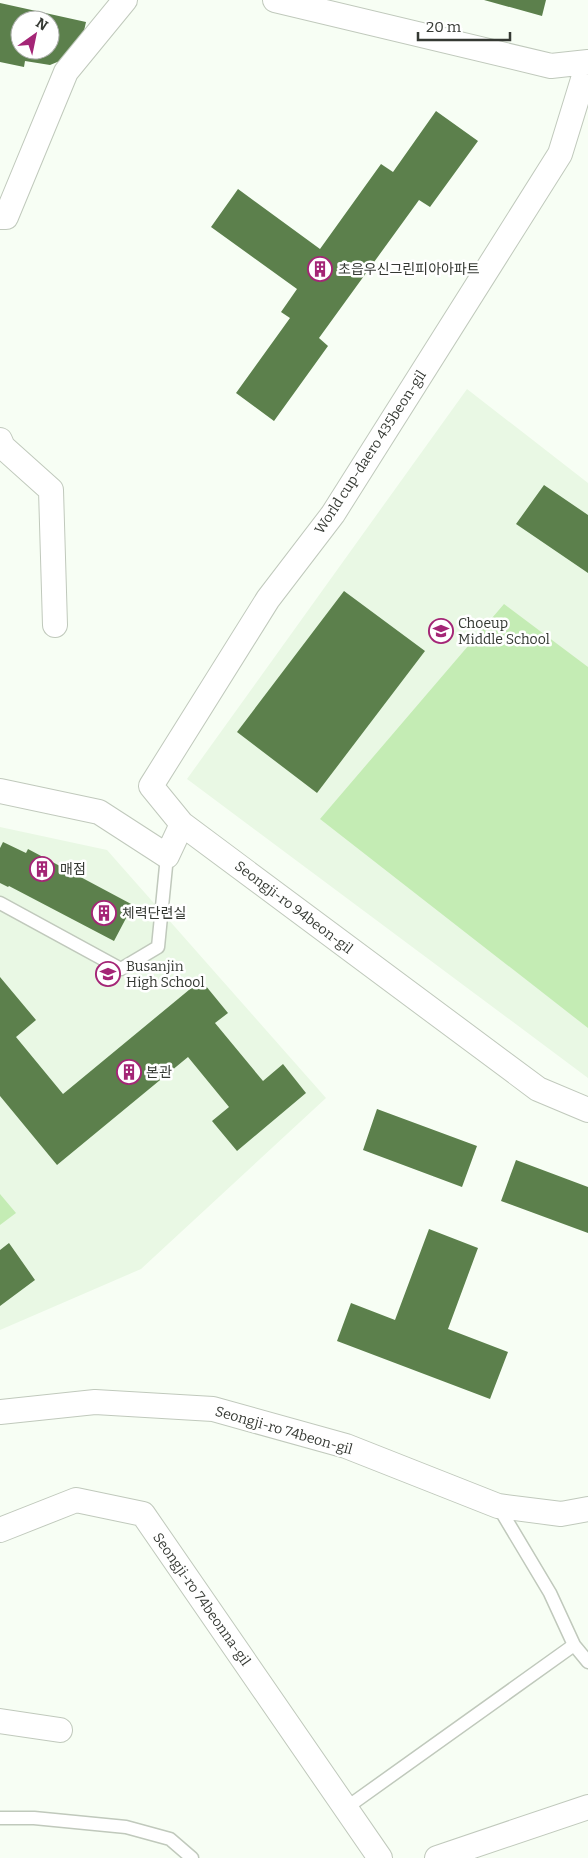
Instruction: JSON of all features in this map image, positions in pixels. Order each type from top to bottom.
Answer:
[{"type":"street","points":[[0,217],[6,218],[66,72],[125,0]]},
{"type":"street","points":[[275,0],[551,66],[588,63]]},
{"type":"street","name":"World cup-daero 435beon-gil","points":[[182,824],[151,786],[268,599],[332,514],[560,154],[588,63]]},
{"type":"street","points":[[0,440],[2,446],[51,490],[55,625]]},
{"type":"street","points":[[0,791],[99,812],[167,856],[182,824]]},
{"type":"street","name":"Seongji-ro 94beon-gil","points":[[182,824],[538,1089],[588,1110]]},
{"type":"street","name":"Seongji-ro 74beon-gil","points":[[0,1412],[95,1402],[213,1409],[346,1446],[498,1506],[560,1514],[588,1510]]},
{"type":"street","name":"Seongji-ro 74beonna-gil","points":[[0,1530],[76,1500],[143,1514],[380,1858]]},
{"type":"street","points":[[0,1721],[60,1730]]},
{"type":"street","points":[[437,1858],[588,1807]]},
{"type":"lane","points":[[0,903],[122,969],[158,947],[167,856]]},
{"type":"lane","points":[[498,1506],[550,1593],[574,1645],[588,1662]]},
{"type":"lane","points":[[346,1808],[574,1645]]},
{"type":"lane","points":[[0,1818],[34,1818],[126,1827],[170,1839],[192,1858]]},
{"type":"shaded area","name":"Choeup Middle School","points":[[467,389],[588,483],[588,1078],[187,779]]},
{"type":"shaded area","name":"Busanjin High School","points":[[0,827],[107,850],[326,1098],[141,1269],[0,1330]]},
{"type":"green space","points":[[504,604],[588,667],[588,1028],[320,819]]},
{"type":"green space","points":[[0,1194],[16,1213],[0,1225]]},
{"type":"building","points":[[484,0],[546,0],[542,16]]},
{"type":"building","points":[[0,3],[32,10],[10,10],[10,60],[60,60],[60,16],[86,22],[79,53],[50,65],[25,61],[24,67],[0,62]]},
{"type":"building","name":"초읍우신그린피아아파트","points":[[436,111],[478,141],[430,207],[419,200],[319,338],[328,346],[274,421],[236,393],[290,318],[281,312],[297,289],[211,227],[238,189],[320,249],[381,164],[393,172]]},
{"type":"building","points":[[544,485],[588,515],[588,573],[516,524]]},
{"type":"building","points":[[344,591],[425,651],[317,793],[237,732]]},
{"type":"building","points":[[3,842],[26,853],[28,849],[133,905],[114,941],[0,883],[0,848]]},
{"type":"building","name":"본관","points":[[0,977],[36,1020],[16,1037],[63,1094],[201,980],[228,1013],[215,1023],[263,1081],[283,1064],[306,1093],[237,1151],[212,1121],[229,1107],[188,1057],[57,1165],[0,1096]]},
{"type":"building","points":[[377,1109],[477,1146],[462,1187],[363,1150]]},
{"type":"building","points":[[516,1160],[588,1187],[588,1233],[501,1201]]},
{"type":"building","points":[[429,1229],[478,1248],[448,1329],[508,1352],[490,1399],[337,1341],[351,1303],[395,1320]]},
{"type":"building","points":[[9,1243],[35,1280],[0,1306],[0,1250]]},
{"type":"place","name":"초읍우신그린피아아파트","points":[[320,269]]},
{"type":"place","name":"Choeup Middle School","points":[[441,631]]},
{"type":"place","name":"매점","points":[[42,869]]},
{"type":"place","name":"체력단련실","points":[[104,913]]},
{"type":"place","name":"Busanjin High School","points":[[108,974]]},
{"type":"place","name":"본관","points":[[129,1072]]}]
